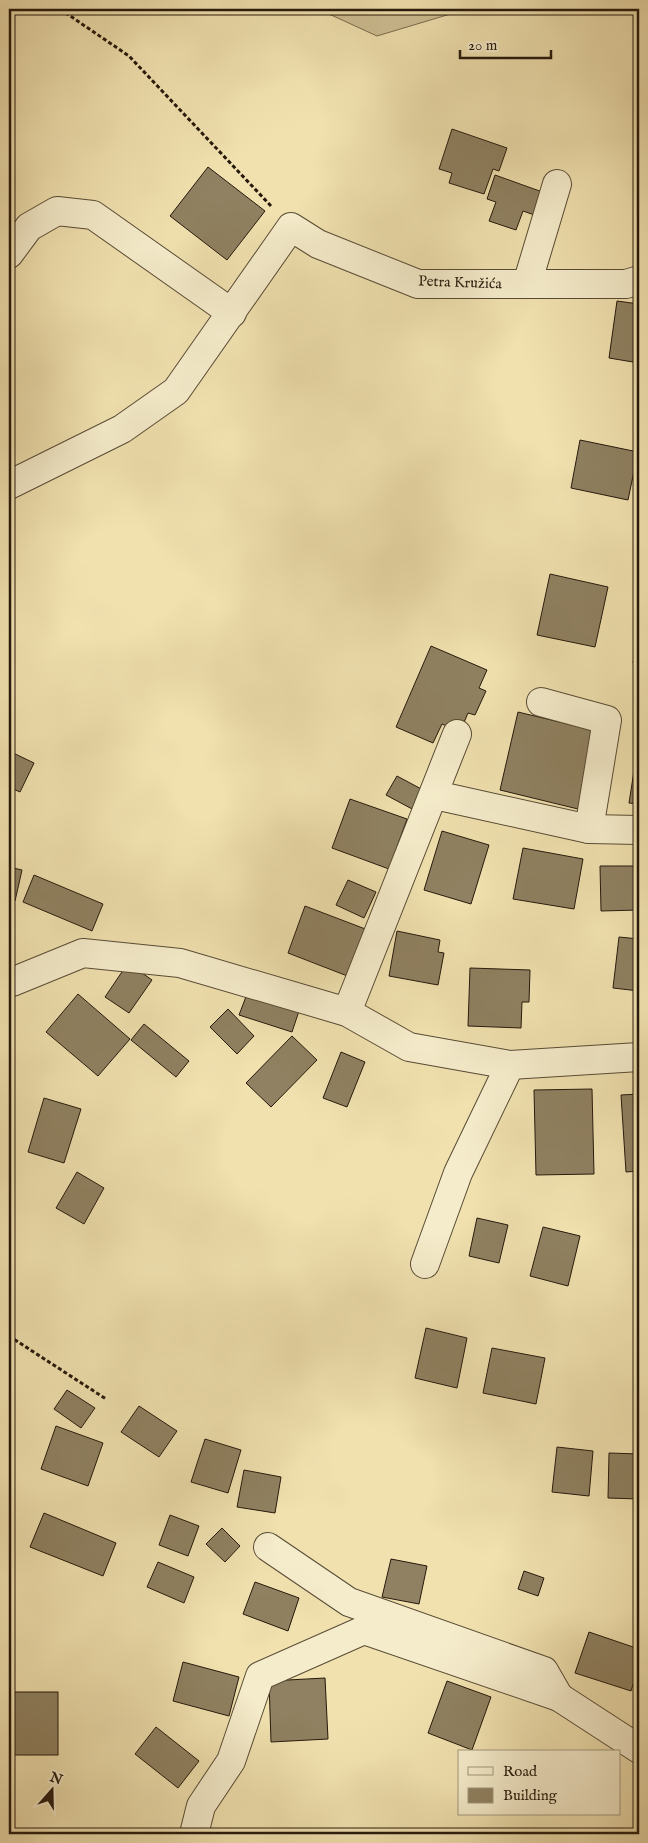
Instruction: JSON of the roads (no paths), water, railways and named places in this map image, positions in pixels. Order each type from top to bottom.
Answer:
[{"type":"street","points":[[527,284],[557,184]]},
{"type":"street","points":[[9,254],[29,227],[57,211],[93,215],[232,313],[176,391],[122,429],[9,485]]},
{"type":"street","name":"Petra Kružića","points":[[232,313],[291,227],[318,244],[418,284],[626,284],[639,280]]},
{"type":"street","points":[[542,702],[607,720],[588,829]]},
{"type":"street","points":[[347,1012],[458,734]]},
{"type":"street","points":[[444,797],[588,829],[639,830]]},
{"type":"street","points":[[9,981],[12,982],[83,954],[180,962],[347,1012],[409,1047],[510,1065],[639,1057]]},
{"type":"street","points":[[425,1264],[458,1172],[510,1065]]},
{"type":"street","points":[[268,1548],[349,1602],[544,1671],[558,1697]]},
{"type":"street","points":[[194,1834],[201,1806],[232,1761],[260,1676],[364,1630],[558,1697],[639,1749]]}]
